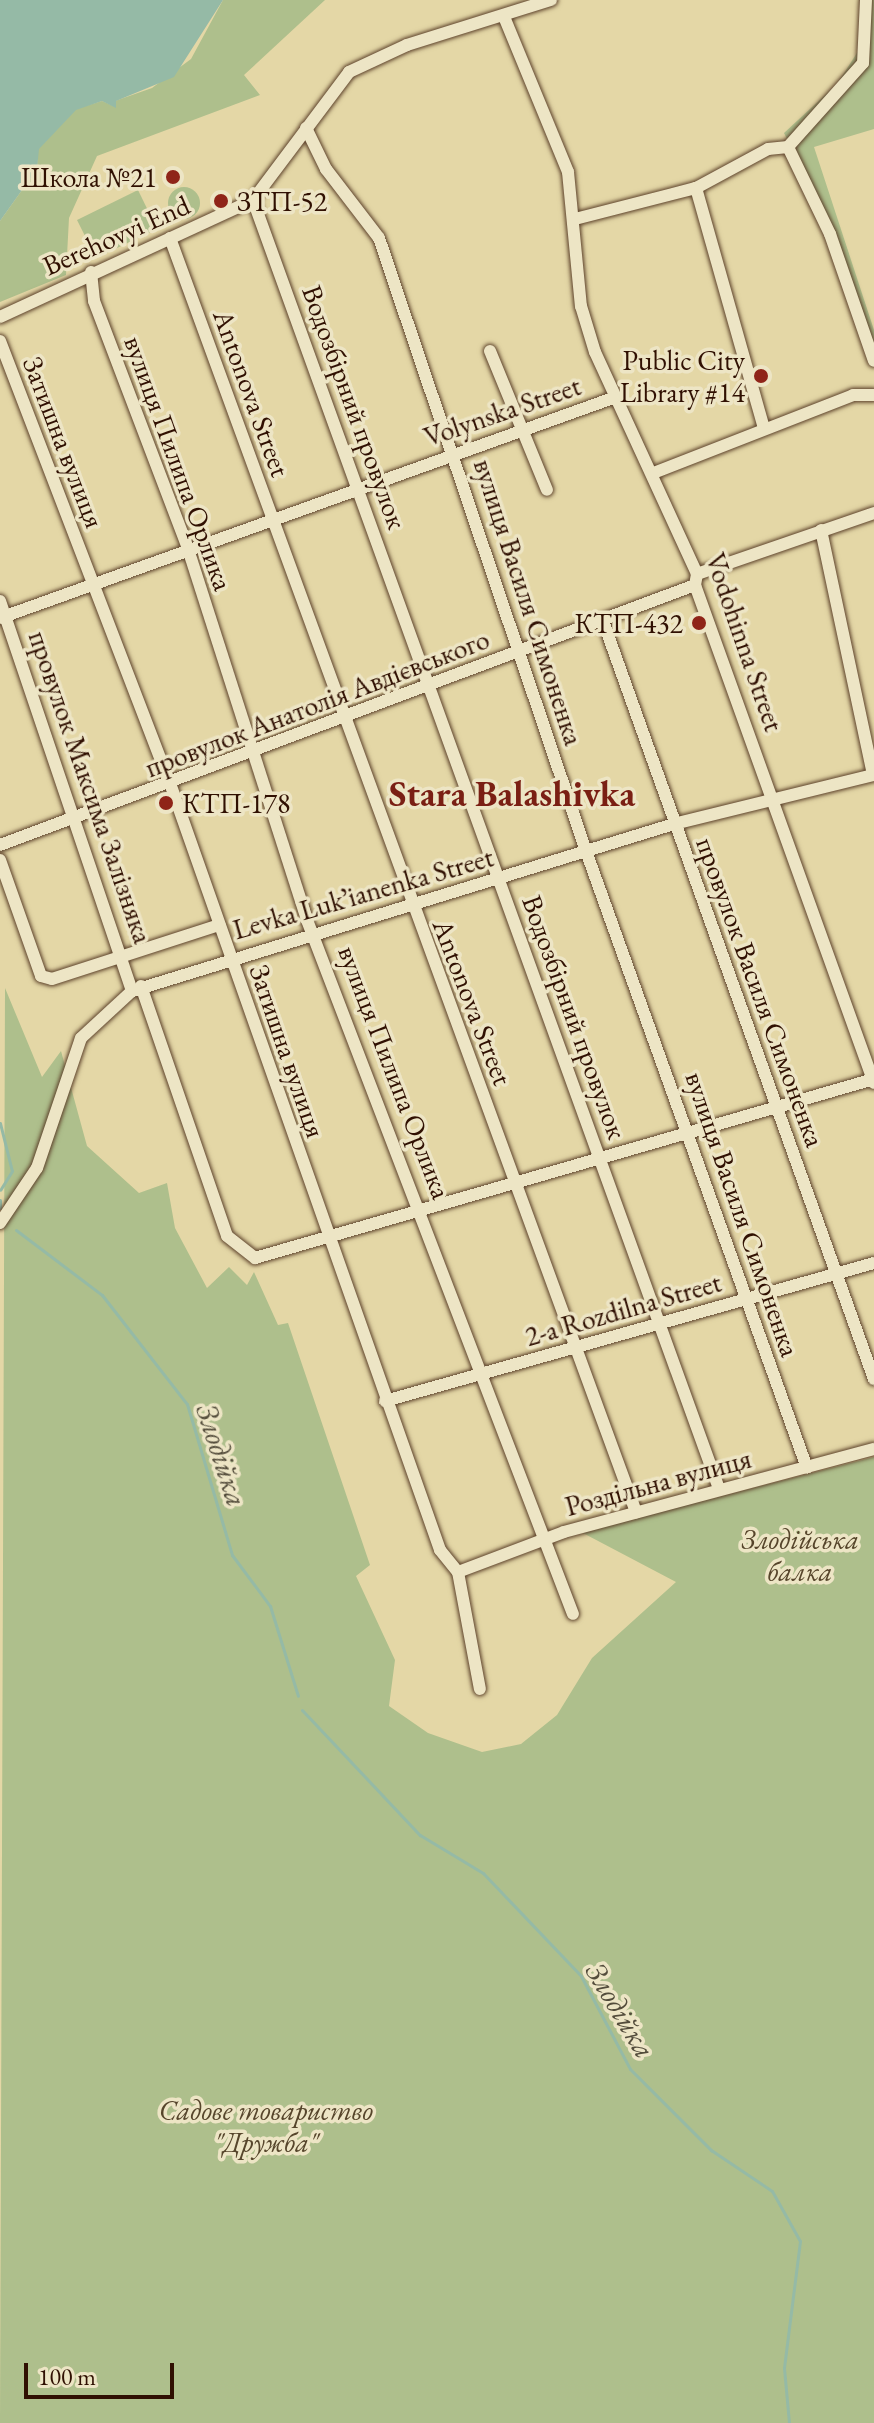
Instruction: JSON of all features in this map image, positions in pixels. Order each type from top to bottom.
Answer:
[{"type":"street","points":[[253,200],[349,72],[407,45],[551,0]]},
{"type":"street","points":[[575,219],[696,188],[768,149],[788,147],[863,63],[866,0]]},
{"type":"street","name":"Vodohinna Street","points":[[512,11],[553,130],[575,219],[581,306],[613,398],[656,472],[874,1081]]},
{"type":"street","name":"вулиця Василя Симоненка","points":[[306,128],[326,169],[379,238],[454,452],[586,851],[691,1133],[807,1468]]},
{"type":"street","points":[[788,147],[830,234],[874,361]]},
{"type":"street","points":[[696,188],[764,429]]},
{"type":"street","name":"Berehovyi End","points":[[0,317],[91,272],[253,200]]},
{"type":"street","name":"Водозбірний провулок","points":[[253,200],[360,486],[498,878],[663,1324],[719,1489]]},
{"type":"street","name":"Antonova Street","points":[[170,238],[273,520],[349,716],[411,905],[636,1512]]},
{"type":"street","name":"вулиця Пилипа Орлика","points":[[91,272],[94,301],[188,549],[307,920],[317,932],[483,1374],[540,1540],[573,1614]]},
{"type":"street","name":"Затишна вулиця","points":[[0,341],[171,786],[440,1550],[458,1572],[480,1689]]},
{"type":"street","points":[[490,351],[547,490]]},
{"type":"street","points":[[656,472],[853,395],[874,395]]},
{"type":"street","name":"Volynska Street","points":[[3,617],[454,452],[613,398]]},
{"type":"street","name":"провулок Анатолія Авдієвського","points":[[0,845],[171,786],[255,751],[603,621],[696,579],[821,530],[874,513]]},
{"type":"street","points":[[821,530],[874,775]]},
{"type":"street","name":"провулок Максима Залізняка","points":[[0,601],[3,617],[79,816],[125,957],[227,1236],[255,1258],[327,1236]]},
{"type":"street","name":"провулок Василя Симоненка","points":[[603,621],[674,824],[839,1272],[874,1379]]},
{"type":"street","name":"Levka Lukʼianenka Street","points":[[0,1223],[37,1168],[81,1038],[136,988],[229,957],[674,824],[774,796],[874,775]]},
{"type":"street","points":[[0,860],[41,976],[125,957],[219,925]]},
{"type":"street","points":[[327,1236],[515,1180],[874,1081]]},
{"type":"street","name":"2-a Rozdilna Street","points":[[385,1401],[874,1263]]},
{"type":"street","name":"Роздільна вулиця","points":[[458,1572],[540,1540],[874,1449]]},
{"type":"green space","points":[[223,0],[325,0],[244,75],[260,95],[97,156],[69,218],[66,275],[0,302],[0,221],[37,169],[38,149],[76,109],[102,101],[116,107],[115,101],[152,88],[191,59]]},
{"type":"green space","points":[[862,0],[874,0],[874,129],[814,147],[874,330],[874,352],[835,234],[784,133],[837,84],[864,42]]},
{"type":"green space","points":[[184,187],[195,192],[200,203],[195,214],[184,219],[173,214],[168,203],[173,192]]},
{"type":"green space","points":[[138,190],[157,229],[96,258],[77,220]]},
{"type":"green space","points":[[5,988],[42,1077],[61,1051],[87,1146],[139,1193],[167,1183],[175,1228],[207,1288],[229,1267],[247,1285],[254,1272],[278,1325],[288,1323],[370,1565],[356,1576],[395,1660],[389,1706],[428,1733],[482,1752],[521,1744],[557,1715],[592,1658],[676,1582],[581,1532],[874,1457],[874,2423],[0,2423]]},
{"type":"shaded area","points":[[0,0],[223,0],[174,77],[116,101],[116,108],[102,101],[76,110],[39,149],[37,169],[0,221]]},
{"type":"waterway","name":"Злодійка","points":[[0,1123],[12,1171],[0,1190]]},
{"type":"waterway","name":"Злодійка","points":[[0,1200],[0,1208]]},
{"type":"waterway","name":"Злодійка","points":[[16,1230],[102,1295],[187,1404],[232,1555],[270,1606],[298,1696]]},
{"type":"waterway","name":"Злодійка","points":[[302,1710],[420,1835],[483,1873],[581,1976],[630,2069],[711,2150],[772,2191],[800,2241],[784,2368],[789,2423]]},
{"type":"place","name":"Школа №21","points":[[173,177]]},
{"type":"place","name":"ЗТП-52","points":[[221,201]]},
{"type":"place","name":"Public City Library #14","points":[[761,376]]},
{"type":"place","name":"КТП-432","points":[[699,623]]},
{"type":"place","name":"КТП-178","points":[[166,803]]},
{"type":"district","name":"Stara Balashivka","points":[[512,794]]},
{"type":"park label","name":"Злодійська балка","points":[[800,1555]]},
{"type":"park label","name":"Садове товариство \"Дружба\"","points":[[266,2126]]}]
